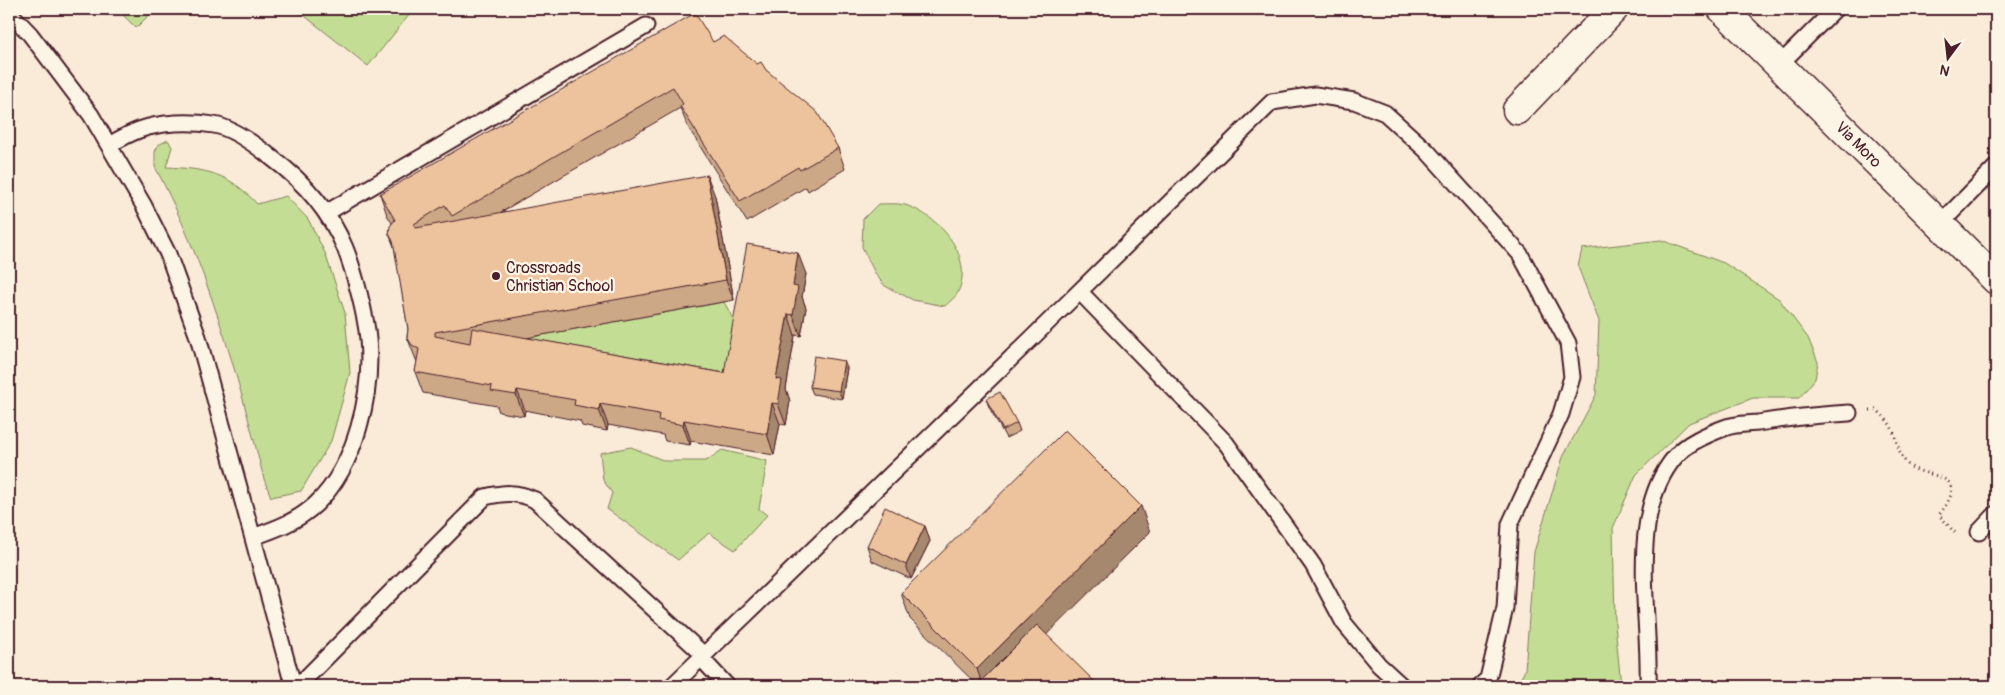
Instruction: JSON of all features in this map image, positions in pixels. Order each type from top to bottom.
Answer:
[{"type":"street","points":[[1517,110],[1614,9]]},
{"type":"street","name":"Via Moro","points":[[1722,9],[1996,280]]},
{"type":"lane","points":[[1779,65],[1835,9]]},
{"type":"lane","points":[[9,12],[41,49],[91,115],[144,206],[168,254],[198,336],[290,674],[297,686],[484,497],[506,493],[524,494],[535,500],[702,657],[727,686]]},
{"type":"lane","points":[[326,212],[646,26]]},
{"type":"lane","points":[[672,686],[1080,292],[1272,102],[1315,95],[1354,101],[1385,113],[1428,151],[1520,254],[1568,343],[1572,377],[1555,429],[1510,524],[1505,608],[1488,679],[1480,686]]},
{"type":"lane","points":[[108,145],[139,130],[179,122],[215,125],[251,142],[292,172],[326,212],[345,248],[368,339],[368,385],[358,427],[350,452],[334,481],[316,503],[289,524],[253,537]]},
{"type":"lane","points":[[1940,224],[1996,166]]},
{"type":"lane","points":[[1080,292],[1226,443],[1313,565],[1344,623],[1378,665],[1402,686]]},
{"type":"lane","points":[[1648,686],[1648,625],[1644,555],[1646,520],[1663,475],[1676,456],[1690,444],[1726,427],[1849,413]]},
{"type":"lane","points":[[1979,532],[1996,514]]},
{"type":"path","points":[[1870,410],[1877,410],[1894,429],[1905,462],[1912,468],[1938,475],[1946,480],[1950,487],[1951,497],[1939,515],[1959,538]]},
{"type":"green space","points":[[117,9],[155,9],[136,28]]},
{"type":"green space","points":[[296,9],[414,9],[368,66]]},
{"type":"green space","points":[[168,140],[172,147],[166,167],[205,171],[227,179],[237,185],[257,204],[286,196],[308,219],[325,253],[345,313],[350,373],[331,441],[301,491],[271,497],[264,479],[243,399],[219,320],[190,242],[174,204],[155,167],[155,152],[158,145]]},
{"type":"green space","points":[[878,204],[902,204],[917,210],[941,227],[950,239],[962,265],[962,278],[957,294],[945,306],[913,300],[885,286],[876,275],[862,247],[863,219]]},
{"type":"green space","points":[[1661,240],[1724,263],[1779,299],[1808,338],[1818,362],[1815,379],[1799,398],[1753,398],[1689,423],[1636,475],[1613,528],[1615,624],[1621,686],[1517,686],[1525,670],[1534,552],[1563,457],[1596,395],[1599,321],[1578,267],[1582,249]]},
{"type":"green space","points":[[724,302],[742,335],[732,394],[442,353]]},
{"type":"green space","points":[[631,447],[665,461],[706,461],[722,450],[767,461],[759,509],[767,515],[735,550],[709,533],[678,560],[607,509],[612,493],[603,480],[600,453]]},
{"type":"building","points":[[695,13],[713,42],[724,36],[757,64],[761,62],[766,70],[817,112],[838,148],[800,170],[798,167],[740,201],[680,106],[683,104],[673,87],[452,216],[445,205],[414,224],[416,228],[707,175],[726,280],[435,332],[435,336],[470,343],[472,328],[724,373],[747,244],[798,253],[793,286],[798,287],[793,315],[788,314],[776,379],[782,380],[778,404],[772,403],[767,434],[684,420],[683,425],[658,420],[659,414],[600,404],[599,410],[574,405],[575,400],[517,390],[516,395],[491,391],[492,386],[415,372],[419,349],[412,345],[407,337],[408,329],[393,241],[389,234],[390,226],[395,220],[380,194]]},
{"type":"building","points":[[814,356],[844,361],[839,391],[810,387]]},
{"type":"building","points":[[1000,392],[1017,423],[1003,430],[986,399]]},
{"type":"building","points":[[1065,430],[1141,506],[977,669],[901,593]]},
{"type":"building","points":[[885,507],[925,526],[906,565],[867,546]]},
{"type":"building","points":[[1037,625],[1099,686],[976,686]]},
{"type":"place","name":"Crossroads Christian School","points":[[496,276]]}]
